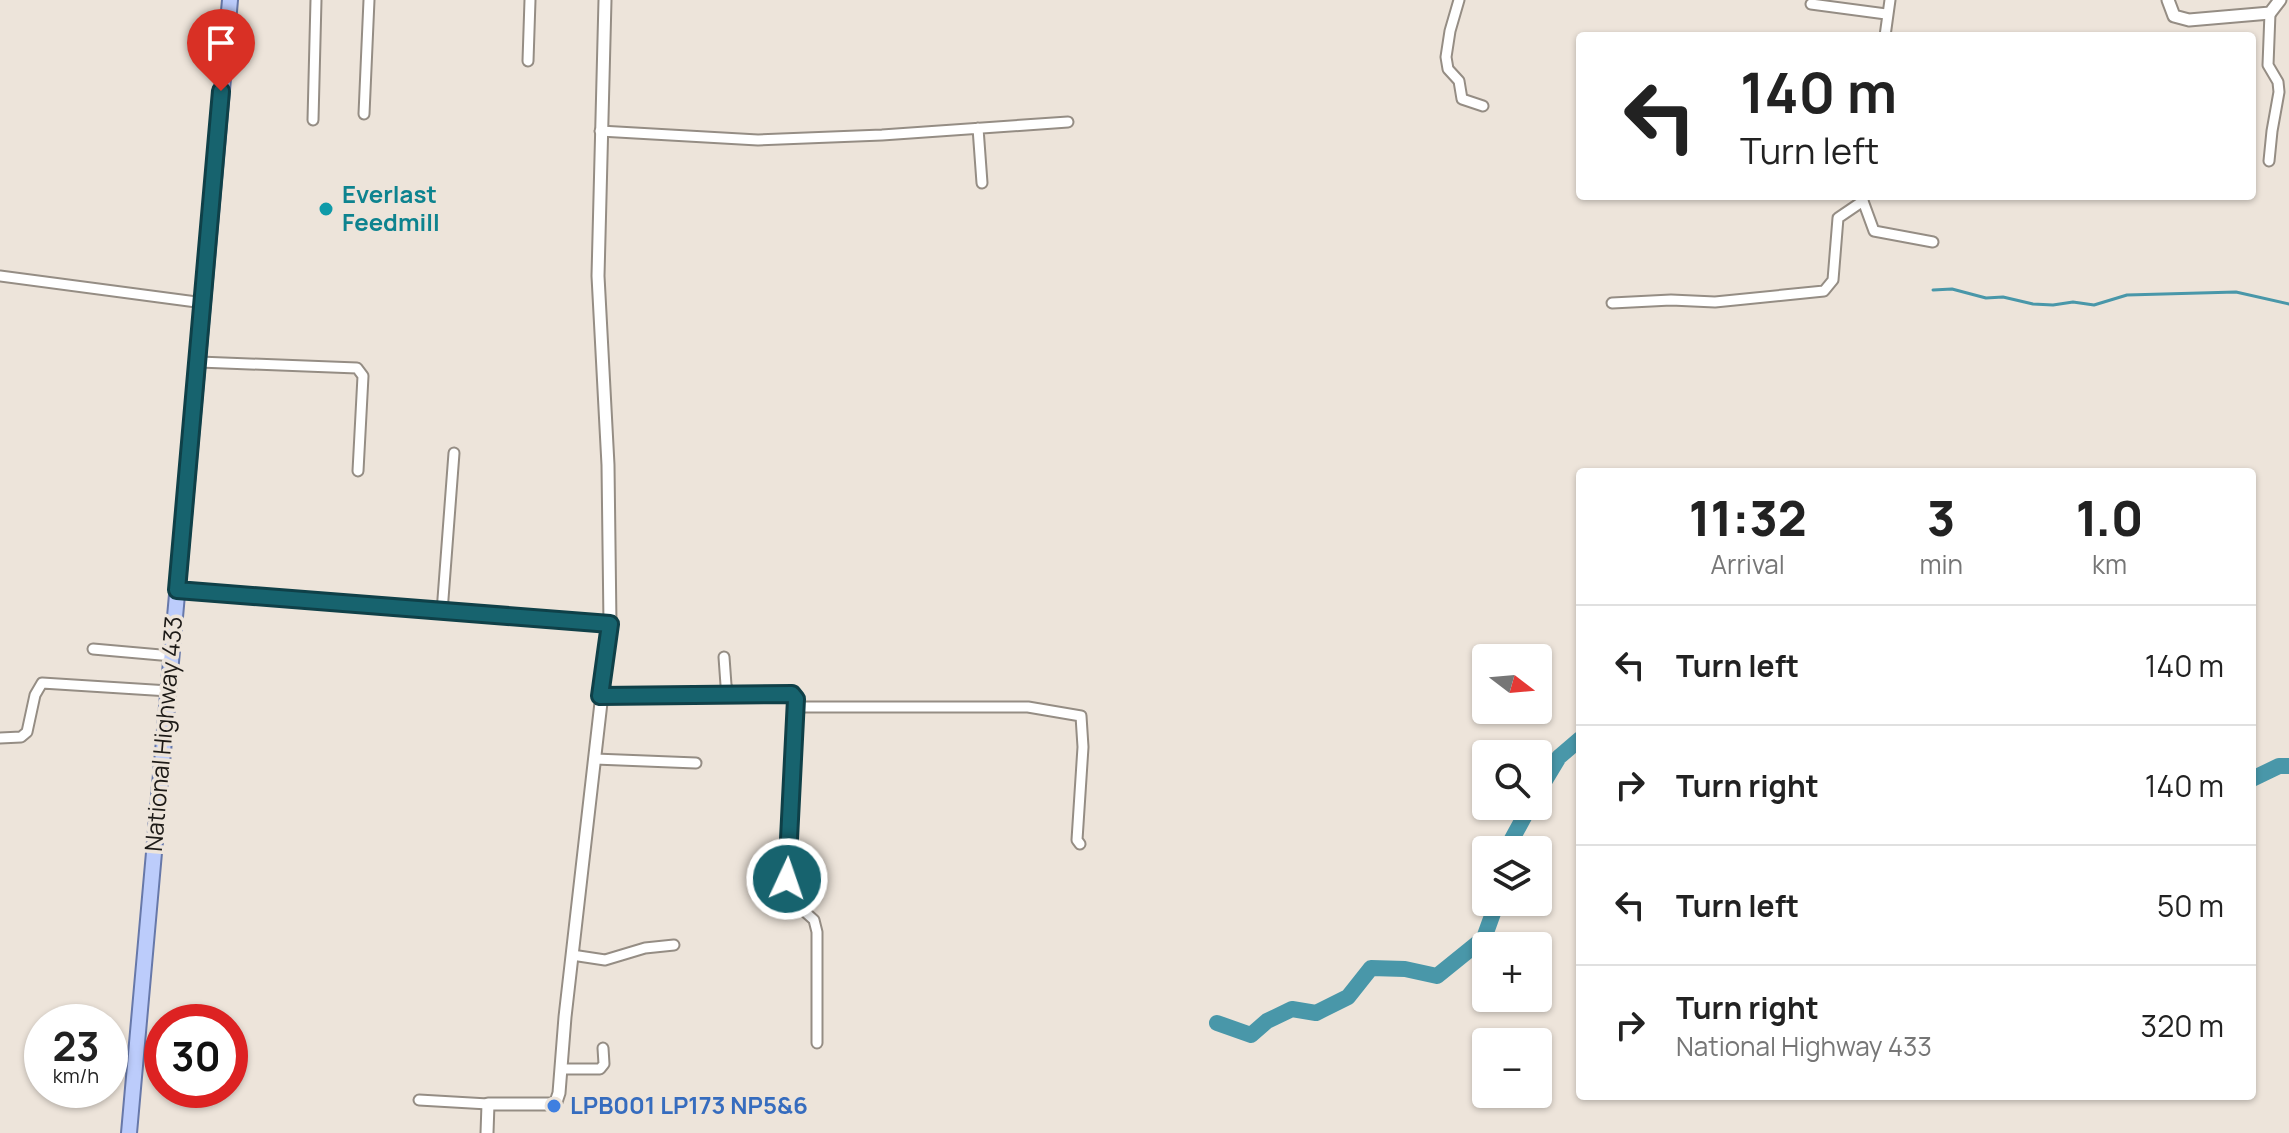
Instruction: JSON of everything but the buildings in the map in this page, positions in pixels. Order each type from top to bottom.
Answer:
[{"type":"main road","name":"National Highway 433","points":[[129,1133],[230,0]]},
{"type":"street","points":[[313,120],[316,0]]},
{"type":"street","points":[[364,114],[369,0]]},
{"type":"street","points":[[528,61],[530,0]]},
{"type":"street","points":[[419,1100],[551,1104],[558,1098],[610,624],[608,465],[598,276],[605,0]]},
{"type":"street","points":[[1459,0],[1450,31],[1446,57],[1448,69],[1459,81],[1462,99],[1483,106]]},
{"type":"street","points":[[1885,32],[1890,0]]},
{"type":"street","points":[[2168,0],[2171,11],[2181,19],[2236,18],[2270,13]]},
{"type":"street","points":[[2269,161],[2279,92],[2278,82],[2268,65],[2270,13],[2280,0]]},
{"type":"street","points":[[1811,4],[1886,14]]},
{"type":"street","points":[[600,131],[758,140],[1068,122]]},
{"type":"street","points":[[978,128],[982,183]]},
{"type":"street","points":[[1612,303],[1671,300],[1715,302],[1824,291],[1833,280],[1838,218],[1861,200]]},
{"type":"street","points":[[1865,200],[1874,231],[1933,242]]},
{"type":"street","points":[[0,276],[204,303]]},
{"type":"street","points":[[199,362],[357,368],[363,376],[358,471]]},
{"type":"street","points":[[442,612],[454,453]]},
{"type":"street","points":[[177,590],[610,624]]},
{"type":"street","points":[[93,649],[172,656]]},
{"type":"street","points":[[724,657],[730,696]]},
{"type":"street","points":[[0,738],[21,737],[27,732],[35,695],[42,683],[169,691]]},
{"type":"street","points":[[600,696],[792,694],[796,699],[787,879],[795,903],[814,920],[817,932],[817,1043]]},
{"type":"street","points":[[795,707],[1028,707],[1081,716],[1083,747],[1077,840],[1080,844]]},
{"type":"street","points":[[595,759],[696,763]]},
{"type":"street","points":[[572,955],[605,960],[645,948],[674,945]]},
{"type":"street","points":[[561,1069],[600,1069],[604,1064],[603,1048]]},
{"type":"street","points":[[487,1133],[488,1104]]},
{"type":"waterway","points":[[1933,290],[1952,289],[1986,298],[2003,297],[2053,305],[2073,302],[2094,305],[2127,295],[2236,292],[2289,304]]},
{"type":"waterway","points":[[1552,769],[1559,757],[1576,742]]},
{"type":"waterway","points":[[2256,777],[2279,766],[2289,766]]},
{"type":"waterway","points":[[1514,836],[1522,820]]},
{"type":"waterway","points":[[1217,1023],[1251,1035],[1267,1021],[1292,1009],[1316,1013],[1348,997],[1371,968],[1405,969],[1437,976],[1484,938],[1492,916]]},
{"type":"place","name":"Everlast Feedmill","points":[[326,209]]},
{"type":"place","name":"LPB001 LP173 NP5&6","points":[[554,1106]]},
{"type":"route","points":[[221,91],[177,590],[610,624],[600,696],[792,694],[796,699],[787,879]]}]
